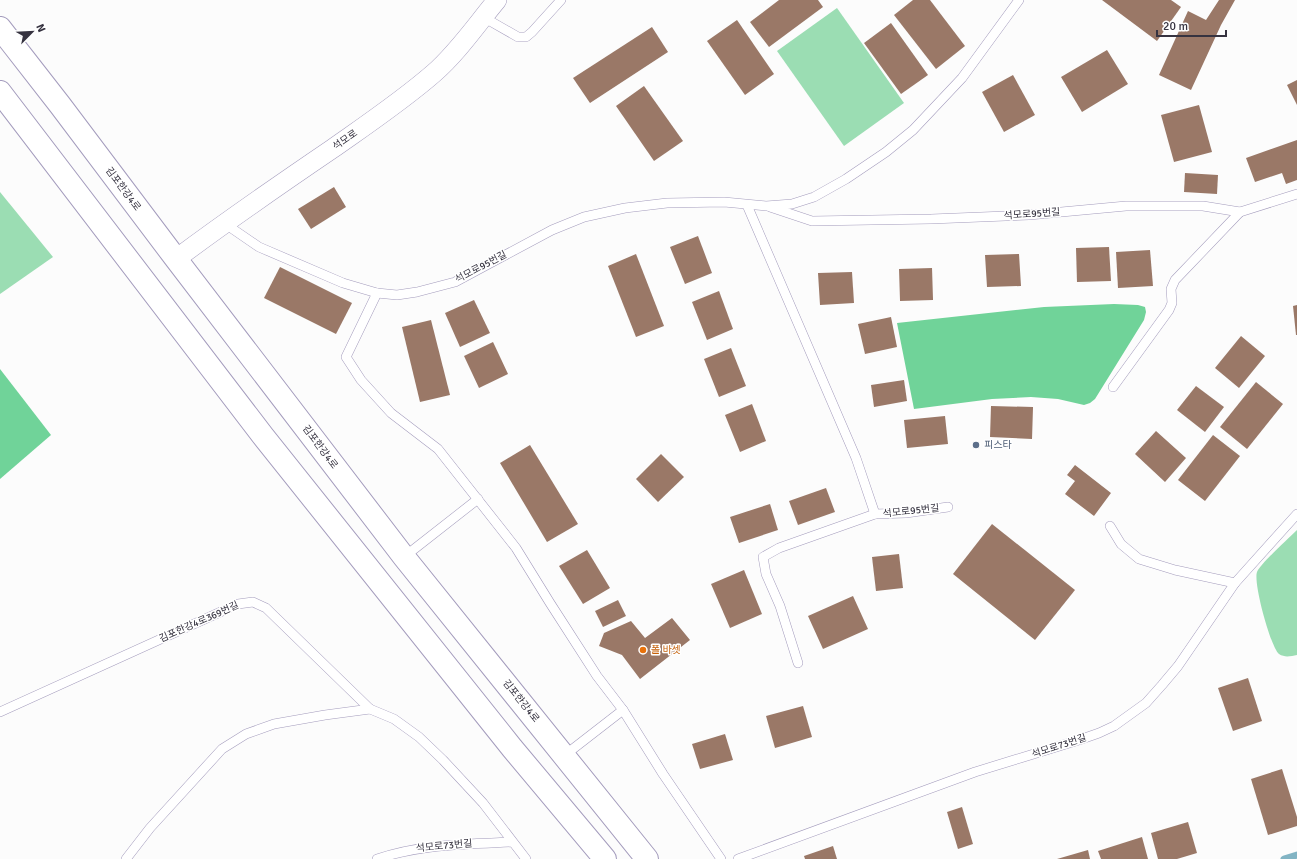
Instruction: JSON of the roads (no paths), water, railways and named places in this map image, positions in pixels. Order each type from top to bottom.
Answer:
[{"type":"street","name":"석모로","points":[[176,259],[224,223],[380,116],[414,90],[435,73],[453,54],[497,0]]},
{"type":"street","name":"김포한강4로","points":[[0,28],[404,557],[648,859]]},
{"type":"street","points":[[0,92],[273,448],[512,748],[605,859]]},
{"type":"lane","points":[[482,17],[518,37],[526,37],[561,0]]},
{"type":"lane","name":"석모로95번길","points":[[224,223],[259,247],[343,284],[377,293],[397,295],[417,292],[455,282],[552,230],[584,217],[625,208],[667,203],[724,202],[766,206],[792,204],[814,197],[846,179],[892,148],[913,130],[962,78],[1020,0]]},
{"type":"lane","name":"석모로95번길","points":[[766,206],[812,221],[931,219],[1029,215],[1126,206],[1203,206],[1240,212],[1297,194]]},
{"type":"lane","name":"석모로95번길","points":[[747,204],[856,458],[875,514],[906,513],[948,507]]},
{"type":"lane","points":[[1113,387],[1169,310],[1172,303],[1171,289],[1175,280],[1240,212]]},
{"type":"lane","points":[[377,293],[346,357],[361,380],[392,414],[438,449],[516,548],[597,676],[623,710],[663,774],[721,859]]},
{"type":"lane","points":[[404,557],[478,499]]},
{"type":"lane","points":[[798,663],[780,606],[766,574],[763,557],[779,548],[875,514]]},
{"type":"lane","name":"석모로73번길","points":[[738,859],[976,772],[1079,740],[1114,726],[1146,703],[1162,686],[1178,666],[1235,583],[1297,514]]},
{"type":"lane","points":[[1110,526],[1121,544],[1139,559],[1175,570],[1235,583]]},
{"type":"lane","name":"김포한강4로369번길","points":[[0,712],[238,604],[253,602],[266,608],[370,709],[394,719],[419,737],[443,760],[483,803],[526,859]]},
{"type":"lane","points":[[126,859],[150,828],[222,749],[246,734],[274,724],[370,709]]},
{"type":"lane","points":[[565,755],[623,710]]},
{"type":"lane","name":"석모로73번길","points":[[377,859],[411,849],[436,846],[512,842]]},
{"type":"waterway","points":[[1284,859],[1297,855]]},
{"type":"place","name":"피스타","points":[[976,445]]},
{"type":"place","name":"폴 바셋","points":[[643,650]]}]
